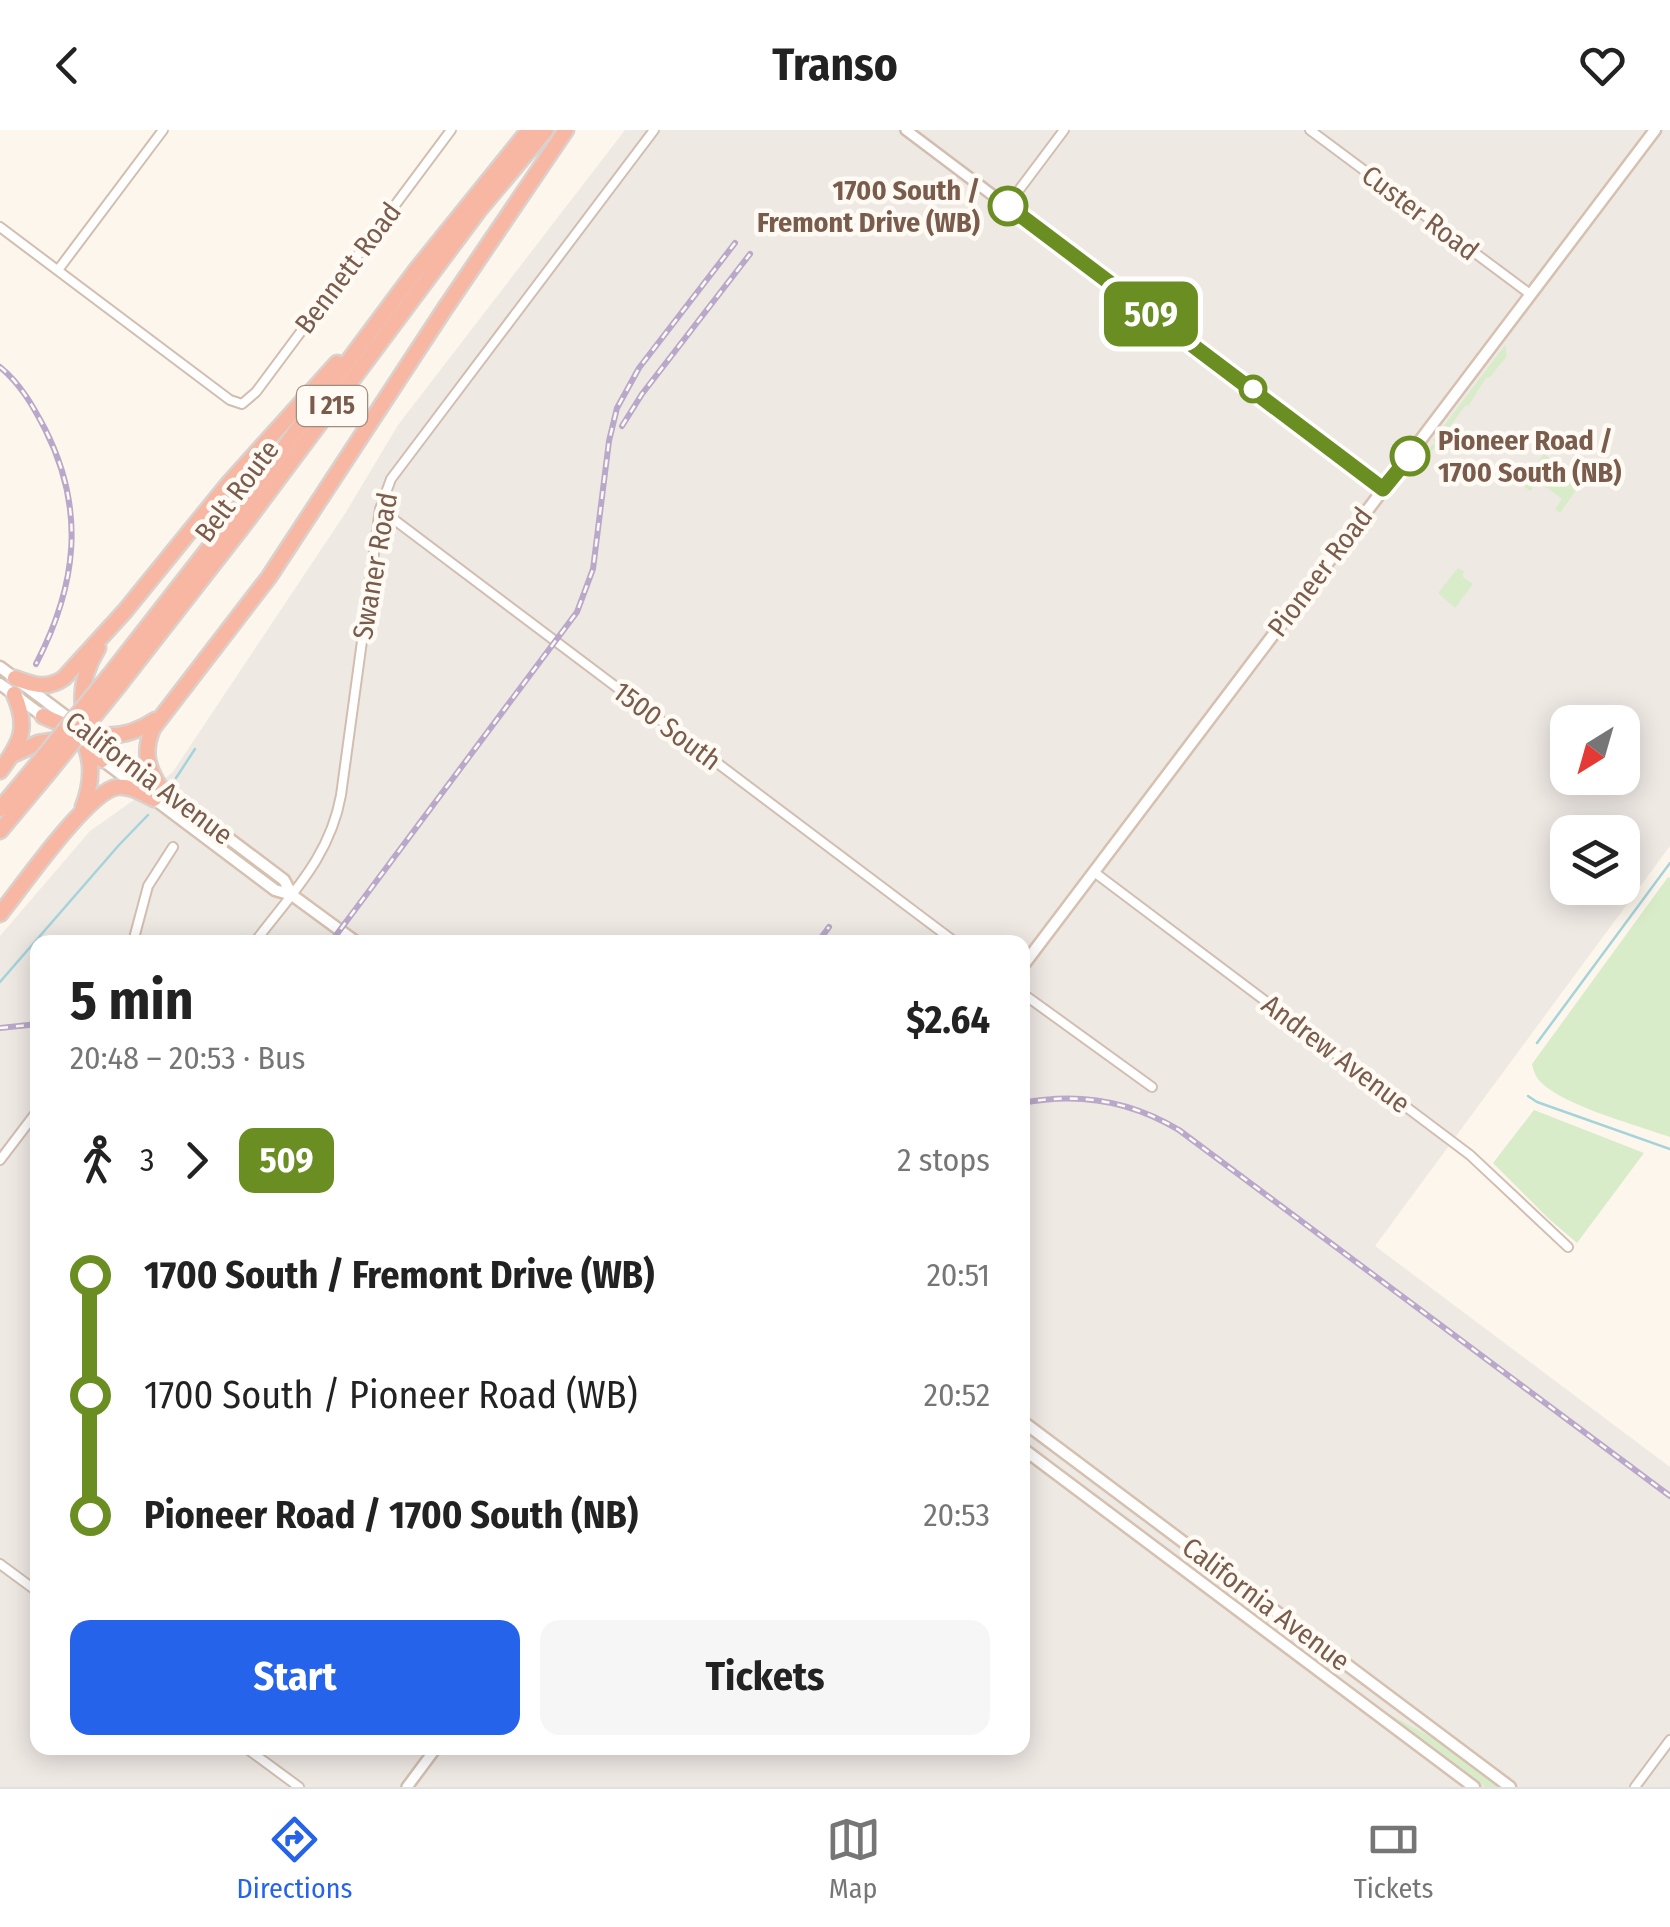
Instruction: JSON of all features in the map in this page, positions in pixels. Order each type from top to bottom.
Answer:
[{"type":"highway","name":"Belt Route","points":[[115,680],[388,308],[529,130]]},
{"type":"highway","name":"Belt Route","points":[[0,831],[40,773],[243,526],[469,223],[546,130]]},
{"type":"highway","points":[[0,914],[81,813],[104,793],[131,788],[157,793],[146,752],[150,732],[268,578],[566,130]]},
{"type":"highway","points":[[7,681],[42,686],[58,682],[124,611],[229,482],[388,308]]},
{"type":"highway","points":[[81,813],[90,780],[82,705],[86,676],[94,655],[124,611]]},
{"type":"highway","points":[[0,771],[21,738],[23,723],[14,694]]},
{"type":"highway","points":[[64,715],[88,744]]},
{"type":"highway","points":[[44,716],[88,744],[127,762]]},
{"type":"highway","points":[[12,755],[46,740],[88,744],[120,736],[160,716]]},
{"type":"highway","name":"Belt Route","points":[[0,809],[40,773]]},
{"type":"main road","name":"Pioneer Road","points":[[1030,956],[1654,130]]},
{"type":"main road","name":"California Avenue","points":[[0,667],[14,694],[44,716]]},
{"type":"main road","name":"California Avenue","points":[[7,681],[64,715]]},
{"type":"main road","name":"California Avenue","points":[[88,744],[157,793],[275,890],[292,894],[347,935]]},
{"type":"main road","name":"California Avenue","points":[[127,762],[157,793]]},
{"type":"main road","name":"California Avenue","points":[[1030,1429],[1510,1787]]},
{"type":"main road","points":[[1048,1468],[1060,1450]]},
{"type":"main road","name":"California Avenue","points":[[1030,1454],[1474,1787]]},
{"type":"main road","points":[[1155,1548],[1168,1531]]},
{"type":"main road","points":[[1255,1623],[1268,1606]]},
{"type":"main road","points":[[1369,1708],[1382,1691]]},
{"type":"street","points":[[0,227],[58,270],[163,130]]},
{"type":"street","name":"Bennett Road","points":[[58,270],[230,400],[242,404],[256,392],[452,130]]},
{"type":"street","name":"Swaner Road","points":[[260,935],[322,852],[337,815],[380,509],[397,470],[654,130]]},
{"type":"street","points":[[906,130],[1383,489]]},
{"type":"street","points":[[1008,206],[1064,130]]},
{"type":"street","name":"Custer Road","points":[[1310,130],[1530,294]]},
{"type":"street","name":"1500 South","points":[[380,509],[946,935]]},
{"type":"street","points":[[134,935],[148,886],[172,848]]},
{"type":"street","name":"Andrew Avenue","points":[[1094,872],[1470,1155],[1568,1248]]},
{"type":"street","points":[[1030,999],[1152,1087]]},
{"type":"street","points":[[0,1160],[30,1121]]},
{"type":"street","points":[[0,1564],[30,1586]]},
{"type":"street","points":[[1635,1787],[1670,1740]]},
{"type":"street","points":[[256,1755],[299,1787]]},
{"type":"street","points":[[407,1787],[431,1755]]},
{"type":"shaded area","points":[[625,130],[1670,130],[1670,846],[1640,887],[1640,815],[1550,815],[1550,905],[1626,905],[1375,1246],[1670,1467],[1670,1787],[0,1787],[0,936],[90,831],[172,773],[346,512],[398,425]]},
{"type":"green space","points":[[1505,345],[1507,356],[1420,467],[1409,476],[1436,443],[1433,440]]},
{"type":"green space","points":[[1544,454],[1582,482],[1560,513],[1555,509],[1562,499],[1538,481],[1530,491],[1521,484]]},
{"type":"green space","points":[[1458,568],[1473,584],[1455,608],[1438,593]]},
{"type":"green space","points":[[1668,877],[1670,1137],[1563,1097],[1538,1079],[1532,1064]]},
{"type":"green space","points":[[1534,1110],[1644,1153],[1577,1243],[1493,1163]]},
{"type":"green space","points":[[1383,1711],[1442,1743],[1499,1787],[1485,1787]]},
{"type":"waterway","points":[[176,778],[195,749]]},
{"type":"waterway","points":[[41,935],[148,815]]},
{"type":"waterway","points":[[1537,1043],[1670,863]]},
{"type":"waterway","points":[[0,982],[30,947]]},
{"type":"waterway","points":[[1528,1096],[1670,1149]]},
{"type":"railway","points":[[336,935],[577,612],[593,569],[609,441],[617,408],[639,368],[735,243]]},
{"type":"railway","points":[[622,426],[642,394],[750,254]]},
{"type":"railway","points":[[0,367],[31,403],[45,429],[67,489],[71,518],[68,576],[50,635],[36,664]]},
{"type":"railway","points":[[823,935],[829,927]]},
{"type":"railway","points":[[0,1028],[30,1025]]},
{"type":"railway","points":[[1030,1102],[1063,1098],[1103,1102],[1142,1112],[1179,1130],[1670,1496]]},
{"type":"bus line","name":"509","points":[[1008,206],[1383,489],[1410,456]]},
{"type":"place","name":"1700 South / Fremont Drive (WB)","points":[[1008,206]]},
{"type":"place","name":"Pioneer Road / 1700 South (NB)","points":[[1410,456]]}]
